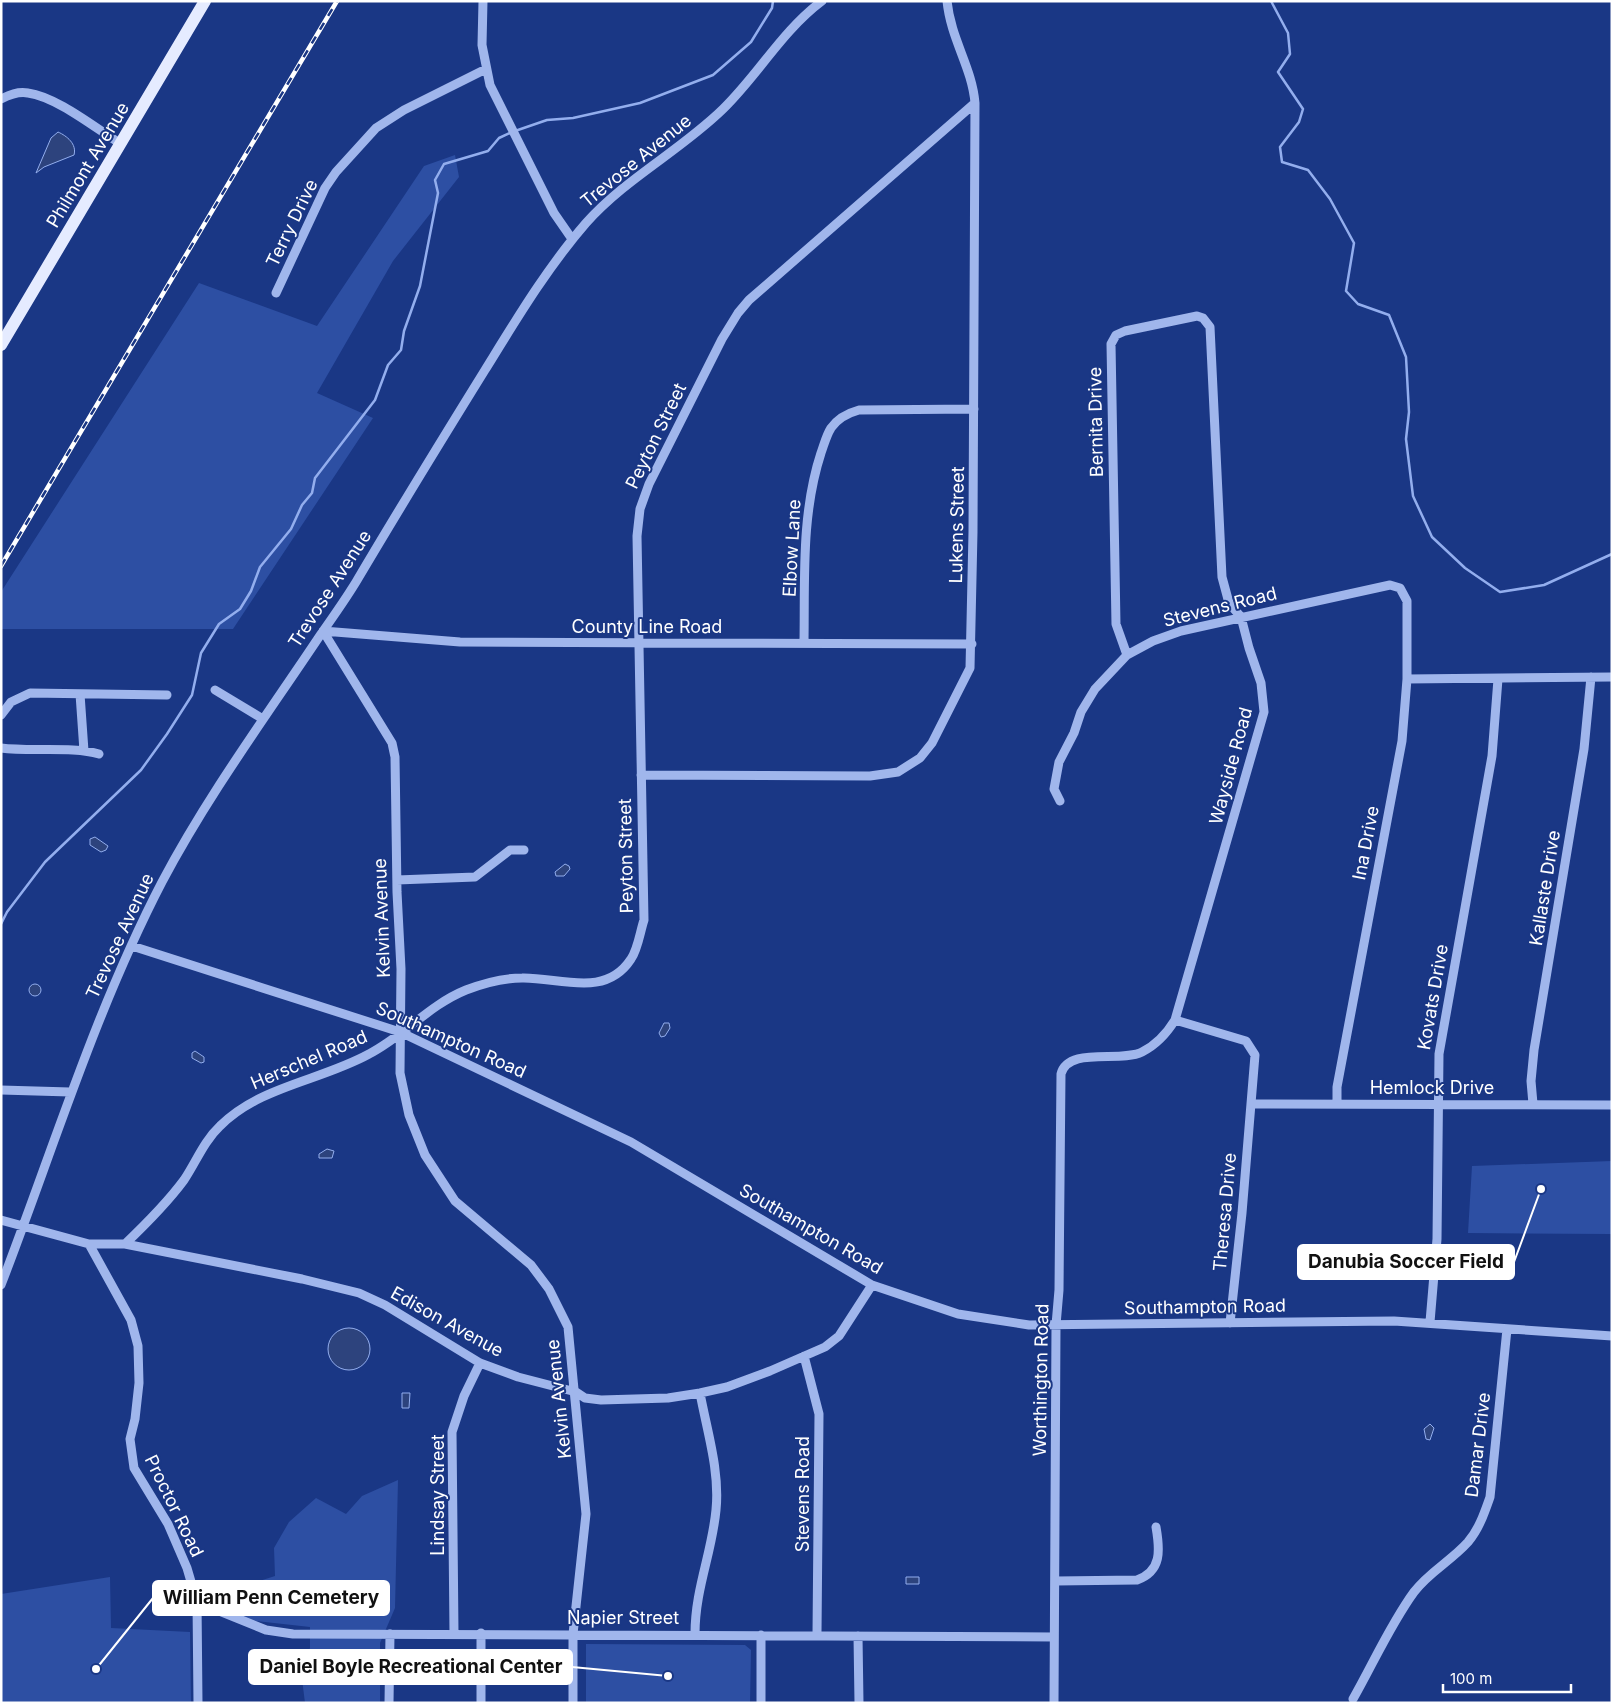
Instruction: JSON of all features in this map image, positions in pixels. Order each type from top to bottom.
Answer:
[{"type":"main road","name":"Philmont Avenue","points":[[1,345],[205,1]]},
{"type":"street","points":[[483,1],[482,45],[486,69],[494,94],[554,213],[572,239]]},
{"type":"street","name":"Trevose Avenue","points":[[1,1285],[24,1226],[70,1092],[114,984],[185,840],[263,719],[353,588],[498,349],[572,239],[621,189],[689,139],[723,110],[786,34],[822,1]]},
{"type":"street","name":"Lukens Street","points":[[641,775],[870,776],[898,772],[920,758],[932,743],[970,668],[972,644],[975,103],[972,80],[950,25],[947,1]]},
{"type":"street","name":"Terry Drive","points":[[276,293],[325,188],[336,172],[376,128],[404,110],[486,69]]},
{"type":"street","points":[[1,99],[12,94],[27,92],[45,98],[121,144]]},
{"type":"street","name":"Peyton Street","points":[[610,977],[624,968],[632,958],[644,920],[637,536],[643,500],[653,475],[733,320],[760,290],[975,103]]},
{"type":"street","name":"Bernita Drive","points":[[1127,655],[1116,624],[1111,344],[1116,336],[1125,331],[1196,316],[1203,318],[1210,327],[1212,373]]},
{"type":"street","name":"Wayside Road","points":[[1176,1020],[1264,712],[1261,683],[1248,648],[1241,617],[1229,603],[1222,578],[1212,373]]},
{"type":"street","name":"Elbow Lane","points":[[804,642],[805,545],[809,506],[819,461],[831,428],[844,416],[859,410],[974,409]]},
{"type":"street","name":"Stevens Road","points":[[1060,801],[1054,790],[1056,772],[1080,712],[1105,676],[1127,655],[1173,633],[1390,585],[1401,589]]},
{"type":"street","name":"Ina Drive","points":[[1337,1103],[1337,1087],[1402,740],[1407,679],[1407,601],[1401,589]]},
{"type":"street","name":"County Line Road","points":[[323,631],[460,642],[972,644]]},
{"type":"street","name":"Kelvin Avenue","points":[[323,631],[392,743],[395,757],[396,880],[401,970],[400,1073],[409,1115],[425,1155],[455,1202],[531,1265],[549,1289],[568,1327],[576,1392],[586,1514],[573,1634],[573,1703]]},
{"type":"street","name":"Kallaste Drive","points":[[1533,1104],[1531,1081],[1534,1050],[1584,749],[1591,677]]},
{"type":"street","points":[[1407,679],[1612,677]]},
{"type":"street","name":"Kovats Drive","points":[[1430,1322],[1437,1239],[1439,1054],[1492,756],[1498,679]]},
{"type":"street","points":[[216,690],[263,719]]},
{"type":"street","points":[[1,715],[16,698],[30,693],[167,695]]},
{"type":"street","points":[[80,694],[84,751]]},
{"type":"street","points":[[1,748],[35,751],[84,751],[99,754]]},
{"type":"street","points":[[396,880],[475,877],[510,850],[524,850]]},
{"type":"street","name":"Southampton Road","points":[[132,946],[400,1032],[631,1142],[872,1285],[958,1314],[1029,1325],[1430,1322],[1612,1336]]},
{"type":"street","name":"Herschel Road","points":[[125,1244],[171,1197],[218,1127],[236,1112],[268,1094],[368,1055],[446,999],[485,984],[523,978],[583,985],[599,982],[610,977]]},
{"type":"street","points":[[1176,1020],[1246,1041],[1249,1044],[1255,1055],[1252,1104]]},
{"type":"street","name":"Worthington Road","points":[[1054,1703],[1056,1325],[1059,1290],[1060,1080],[1063,1066],[1070,1061],[1079,1058],[1130,1056],[1141,1052],[1161,1038],[1176,1020]]},
{"type":"street","points":[[1,1090],[70,1092]]},
{"type":"street","name":"Hemlock Drive","points":[[1252,1104],[1612,1105]]},
{"type":"street","name":"Theresa Drive","points":[[1230,1323],[1252,1104]]},
{"type":"street","name":"Edison Avenue","points":[[1,1220],[89,1244],[125,1244],[302,1279],[359,1293],[385,1305],[480,1363],[518,1377],[576,1392],[586,1398],[601,1400],[668,1398],[727,1388],[804,1356],[825,1347],[839,1336],[872,1285]]},
{"type":"street","name":"Proctor Road","points":[[89,1244],[132,1320],[138,1346],[139,1383],[135,1419],[130,1439],[134,1468],[168,1524],[187,1568],[196,1602],[198,1703]]},
{"type":"street","name":"Damar Drive","points":[[1353,1699],[1402,1609],[1415,1591],[1441,1564],[1467,1543],[1484,1515],[1490,1497],[1507,1329]]},
{"type":"street","name":"Stevens Road","points":[[804,1356],[819,1414],[817,1634]]},
{"type":"street","name":"Lindsay Street","points":[[454,1633],[452,1432],[464,1396],[480,1363]]},
{"type":"street","points":[[695,1634],[695,1608],[716,1511],[717,1480],[700,1393]]},
{"type":"street","points":[[1056,1580],[1137,1580],[1146,1577],[1157,1564],[1156,1527]]},
{"type":"street","name":"Napier Street","points":[[196,1602],[266,1630],[293,1634],[817,1634],[1054,1637]]},
{"type":"street","points":[[481,1633],[481,1703]]},
{"type":"street","points":[[389,1703],[390,1634]]},
{"type":"street","points":[[761,1635],[761,1703]]},
{"type":"street","points":[[858,1636],[859,1703]]},
{"type":"shaded area","points":[[58,132],[73,144],[74,155],[44,167],[36,173],[51,138]]},
{"type":"shaded area","points":[[455,155],[459,177],[393,261],[317,393],[373,418],[233,629],[1,629],[1,592],[199,283],[317,326],[424,166]]},
{"type":"shaded area","points":[[95,837],[108,846],[106,850],[101,852],[90,845],[90,839]]},
{"type":"shaded area","points":[[565,864],[570,869],[564,876],[556,876],[555,872]]},
{"type":"shaded area","points":[[35,984],[41,990],[35,996],[29,990]]},
{"type":"shaded area","points":[[664,1023],[669,1023],[670,1028],[665,1036],[661,1037],[659,1033]]},
{"type":"shaded area","points":[[195,1051],[204,1057],[204,1062],[201,1063],[192,1058],[192,1053]]},
{"type":"shaded area","points":[[327,1149],[334,1151],[332,1158],[319,1158],[319,1154]]},
{"type":"shaded area","points":[[1612,1161],[1611,1234],[1468,1233],[1472,1166]]},
{"type":"shaded area","points":[[353,1328],[361,1331],[367,1337],[370,1349],[367,1361],[361,1367],[345,1370],[337,1367],[331,1361],[328,1345],[331,1337],[337,1331]]},
{"type":"shaded area","points":[[402,1393],[410,1393],[409,1408],[402,1408]]},
{"type":"shaded area","points":[[1430,1424],[1434,1428],[1430,1440],[1426,1439],[1424,1429]]},
{"type":"shaded area","points":[[398,1480],[395,1608],[380,1643],[380,1703],[305,1703],[301,1671],[310,1648],[310,1627],[256,1621],[208,1601],[204,1591],[234,1589],[275,1576],[274,1548],[289,1522],[316,1498],[346,1514],[362,1496]]},
{"type":"shaded area","points":[[110,1577],[111,1628],[190,1632],[191,1703],[1,1703],[1,1594]]},
{"type":"shaded area","points":[[906,1577],[919,1577],[919,1584],[906,1584]]},
{"type":"shaded area","points":[[586,1644],[745,1645],[751,1650],[750,1703],[586,1703]]},
{"type":"waterway","points":[[515,131],[547,120],[573,118],[640,103],[713,75],[751,42],[772,8],[773,1]]},
{"type":"waterway","points":[[1271,1],[1288,33],[1290,54],[1278,72],[1303,109],[1299,122],[1280,147],[1282,162],[1308,170],[1330,199],[1354,243],[1346,291],[1358,304],[1389,315],[1406,357],[1409,412],[1406,439],[1413,496],[1432,537],[1465,568],[1500,592],[1544,585],[1612,554]]},
{"type":"waterway","points":[[1,924],[7,912],[45,862],[141,770],[167,734],[192,695],[201,653],[219,624],[240,609],[251,591],[260,567],[291,529],[302,505],[312,493],[315,478],[375,400],[388,365],[401,350],[404,331],[420,286],[438,193],[435,180],[444,164],[488,151],[499,138],[510,133]]},
{"type":"railway","points":[[1,566],[337,1]]},
{"type":"place","name":"Danubia Soccer Field","points":[[1541,1189]]},
{"type":"place","name":"William Penn Cemetery","points":[[96,1669]]},
{"type":"place","name":"Daniel Boyle Recreational Center","points":[[668,1676]]}]
